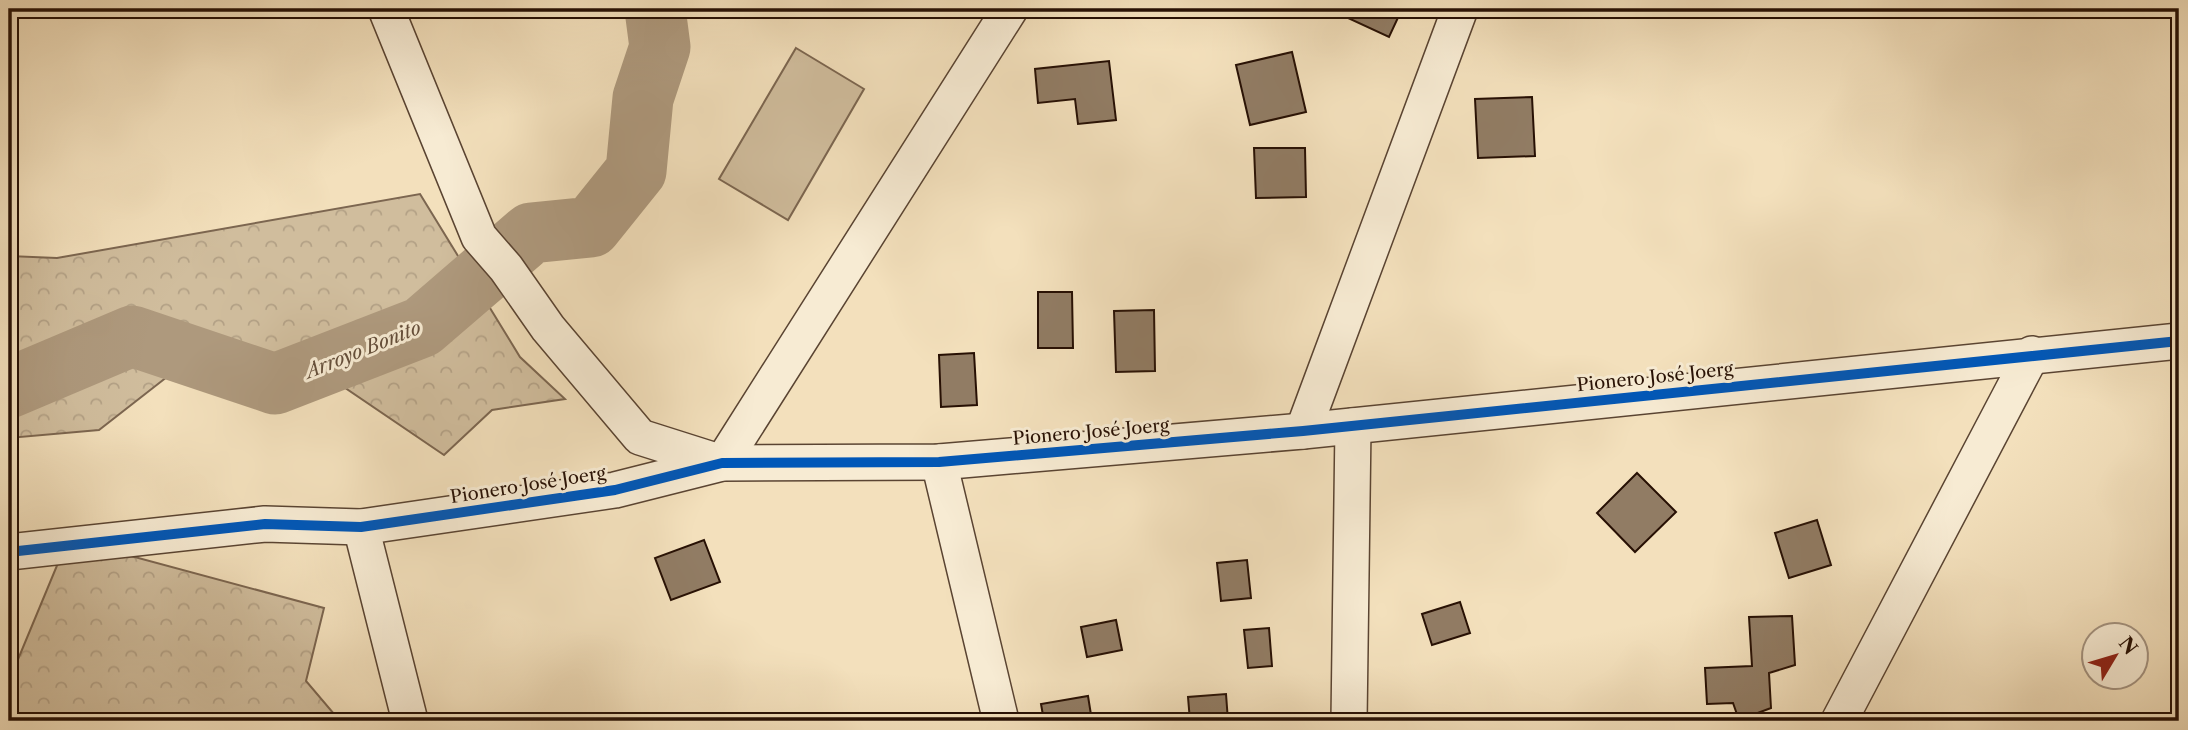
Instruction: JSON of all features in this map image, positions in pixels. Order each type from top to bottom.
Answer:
[{"type":"street","points":[[386,9],[479,237],[506,268],[548,328],[640,437],[722,463],[1010,9]]},
{"type":"street","points":[[1303,431],[1460,9]]},
{"type":"street","name":"Pionero José Joerg","points":[[9,552],[265,524],[361,527],[615,490],[722,463],[939,462],[1303,431],[2179,341]]},
{"type":"street","points":[[1839,721],[2032,354]]},
{"type":"street","points":[[1349,721],[1353,426]]},
{"type":"street","points":[[939,462],[1001,721]]},
{"type":"street","points":[[361,527],[410,721]]},
{"type":"green space","points":[[796,48],[864,89],[788,220],[719,179]]},
{"type":"green space","points":[[420,194],[520,357],[565,399],[492,410],[444,455],[326,375],[204,348],[99,430],[9,438],[9,256],[57,258]]},
{"type":"green space","points":[[68,539],[324,608],[306,681],[340,721],[9,721],[9,681]]},
{"type":"building","points":[[1336,9],[1402,9],[1389,37],[1335,12]]},
{"type":"building","points":[[1292,52],[1306,112],[1250,125],[1236,65]]},
{"type":"building","points":[[1109,61],[1116,120],[1078,124],[1075,99],[1038,103],[1035,69]]},
{"type":"building","points":[[1532,97],[1535,156],[1478,158],[1475,99]]},
{"type":"building","points":[[1254,148],[1305,148],[1306,197],[1256,198]]},
{"type":"building","points":[[1038,292],[1072,292],[1073,348],[1038,348]]},
{"type":"building","points":[[1154,310],[1155,371],[1116,372],[1114,311]]},
{"type":"building","points":[[974,353],[977,405],[941,407],[939,355]]},
{"type":"building","points":[[1637,473],[1676,512],[1635,552],[1597,513]]},
{"type":"building","points":[[1817,520],[1831,565],[1789,578],[1775,533]]},
{"type":"building","points":[[704,540],[720,582],[671,600],[655,558]]},
{"type":"building","points":[[1247,560],[1251,598],[1221,601],[1217,563]]},
{"type":"building","points":[[1460,602],[1470,633],[1432,645],[1422,614]]},
{"type":"building","points":[[1792,616],[1795,665],[1769,673],[1771,708],[1739,720],[1733,703],[1707,704],[1705,668],[1752,666],[1749,617]]},
{"type":"building","points":[[1116,620],[1122,650],[1087,657],[1081,627]]},
{"type":"building","points":[[1269,628],[1272,666],[1248,668],[1244,630]]},
{"type":"building","points":[[1226,694],[1228,721],[1190,721],[1188,697]]},
{"type":"building","points":[[1088,696],[1092,721],[1044,721],[1041,704]]},
{"type":"waterway","name":"Arroyo Bonito","points":[[9,388],[132,336],[275,384],[422,327],[531,233],[591,227],[636,171],[643,98],[660,47],[655,9]]},
{"type":"cycle path","points":[[9,552],[265,524],[361,527],[615,490],[722,463],[939,462],[1303,431],[2179,341]]}]
